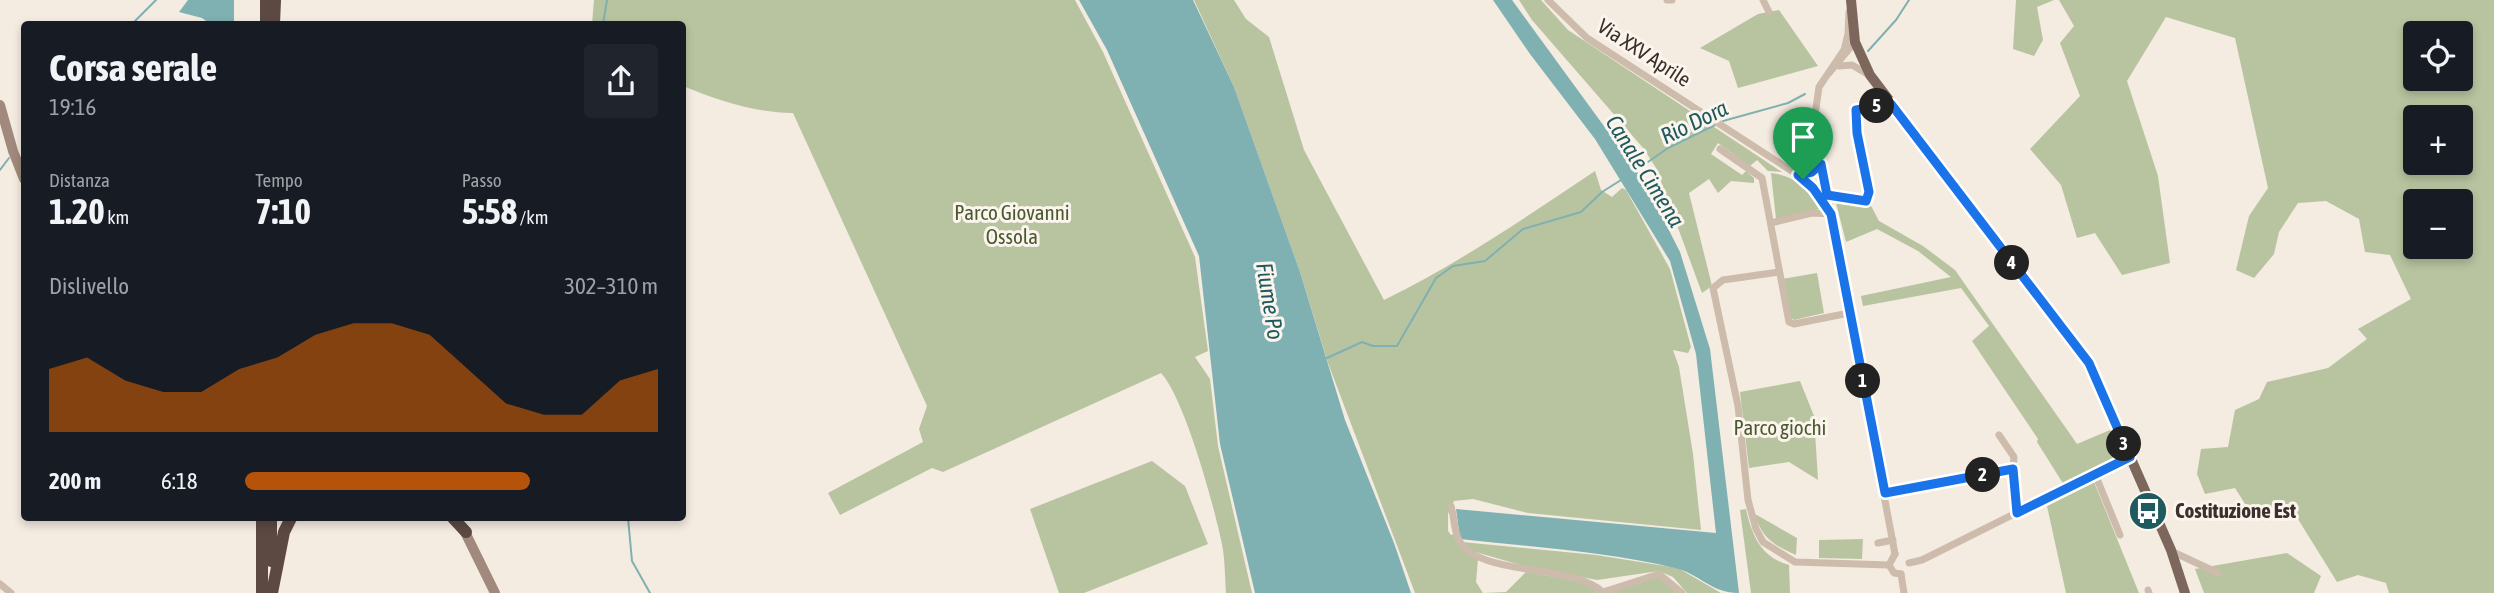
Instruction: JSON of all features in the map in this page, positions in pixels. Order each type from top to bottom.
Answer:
[{"type":"highway","points":[[266,0],[266,21]]},
{"type":"highway","points":[[274,21],[275,0]]},
{"type":"highway","points":[[262,521],[262,593]]},
{"type":"highway","points":[[271,521],[271,593]]},
{"type":"highway","points":[[271,593],[280,544],[290,521]]},
{"type":"highway","points":[[456,521],[466,532]]},
{"type":"main road","points":[[1850,4],[1855,42],[1870,75],[2089,363],[2171,550],[2185,593]]},
{"type":"street","name":"Via XXV Aprile","points":[[1548,0],[1587,38],[1798,175],[1813,188],[1831,214]]},
{"type":"street","points":[[1763,0],[1769,12]]},
{"type":"street","name":"Via XXV Aprile","points":[[1850,4],[1849,34],[1844,50],[1823,78],[1817,91],[1814,122],[1895,554]]},
{"type":"street","points":[[1823,78],[1838,66],[1855,42]]},
{"type":"street","points":[[1838,66],[1852,65],[1870,75]]},
{"type":"street","points":[[1856,102],[1863,109]]},
{"type":"street","points":[[1827,195],[1861,201],[1869,197],[1857,133],[1856,110],[1891,104]]},
{"type":"street","points":[[0,105],[21,170]]},
{"type":"street","points":[[10,137],[21,157]]},
{"type":"street","points":[[1720,149],[1762,178],[1789,322],[1794,324],[1849,313]]},
{"type":"street","points":[[1798,175],[1812,172],[1821,164]]},
{"type":"street","points":[[1774,222],[1812,213],[1831,214]]},
{"type":"street","points":[[1779,272],[1723,280],[1713,289],[1738,405],[1748,500],[1756,529],[1763,542],[1795,562],[1889,565]]},
{"type":"street","points":[[1999,435],[2008,444],[2014,457],[2017,513]]},
{"type":"street","points":[[1909,563],[1922,560],[2130,457]]},
{"type":"street","points":[[1885,493],[2013,469]]},
{"type":"street","points":[[2095,474],[2120,536]]},
{"type":"street","points":[[1451,506],[1457,538],[1467,552],[1530,570],[1591,581],[1603,592],[1659,574],[1682,593]]},
{"type":"street","points":[[460,521],[495,593]]},
{"type":"street","points":[[1878,543],[1893,540]]},
{"type":"street","points":[[2171,550],[2218,573]]},
{"type":"street","points":[[1889,565],[1895,554],[1904,555],[1909,563]]},
{"type":"street","points":[[1889,565],[1894,573],[1901,574],[1906,571],[1909,563]]},
{"type":"street","points":[[1901,574],[1904,593]]},
{"type":"street","points":[[0,584],[11,593]]},
{"type":"green space","name":"Parco Giovanni Ossola","points":[[594,0],[1075,0],[1103,52],[1195,257],[1208,351],[1195,357],[1210,379],[1218,446],[1252,593],[1226,593],[1222,544],[1206,480],[1180,405],[1161,373],[943,472],[932,468],[840,515],[828,493],[923,442],[919,429],[927,406],[793,113],[736,105],[686,87],[686,21],[592,21]]},
{"type":"green space","points":[[1194,0],[1234,0],[1246,19],[1269,37],[1304,150],[1384,300],[1465,255],[1595,171],[1601,190],[1612,197],[1622,188],[1626,190],[1670,269],[1691,347],[1688,353],[1673,350],[1679,367],[1693,454],[1701,530],[1528,513],[1473,499],[1454,501],[1448,514],[1448,531],[1451,535],[1459,532],[1462,542],[1596,555],[1678,568],[1721,593],[1687,593],[1673,577],[1659,571],[1597,580],[1524,566],[1472,551],[1478,559],[1476,582],[1483,593],[1415,593],[1328,363],[1300,272],[1234,87]]},
{"type":"green space","points":[[1519,0],[1541,0],[1568,30],[1782,172],[1768,171],[1757,160],[1750,166],[1718,143],[1711,154],[1742,175],[1746,171],[1754,178],[1754,183],[1731,181],[1718,193],[1709,179],[1689,193],[1712,286],[1702,293],[1656,168],[1644,149],[1532,20]]},
{"type":"green space","points":[[2016,0],[2054,0],[2037,7],[2043,40],[2034,56],[2013,49]]},
{"type":"green space","points":[[2059,0],[2494,0],[2494,593],[2389,593],[2386,583],[2358,575],[2337,582],[2293,511],[2252,515],[2235,488],[2205,494],[2197,474],[2201,449],[2228,447],[2235,410],[2259,399],[2267,382],[2328,368],[2367,339],[2358,329],[2411,299],[2390,255],[2365,252],[2359,219],[2326,201],[2298,203],[2279,232],[2274,254],[2254,278],[2236,270],[2249,216],[2268,188],[2235,38],[2166,17],[2127,81],[2158,176],[2170,263],[2122,275],[2095,233],[2077,238],[2061,185],[2030,149],[2080,96],[2060,43],[2074,26]]},
{"type":"green space","points":[[1779,10],[1818,66],[1738,88],[1729,61],[1700,48],[1758,14]]},
{"type":"green space","points":[[1771,173],[1794,180],[1820,209],[1776,219]]},
{"type":"green space","points":[[1835,199],[1869,202],[1879,221],[1923,246],[1955,270],[2077,444],[2110,430],[2119,448],[2112,460],[2064,485],[2037,442],[2038,439],[1972,341],[1989,326],[1961,288],[1863,306],[1861,296],[1951,277],[1918,251],[1877,229],[1846,242]]},
{"type":"green space","points":[[1817,273],[1824,313],[1794,320],[1788,315],[1782,279]]},
{"type":"green space","name":"Parco giochi","points":[[1800,381],[1814,416],[1818,480],[1789,462],[1749,468],[1740,392]]},
{"type":"green space","points":[[1152,461],[1185,486],[1208,544],[1084,593],[1059,593],[1030,509]]},
{"type":"green space","points":[[2094,482],[2139,593],[2066,593],[2047,506]]},
{"type":"green space","points":[[1746,509],[1759,544],[1771,557],[1789,565],[1790,593],[1751,593],[1740,510]]},
{"type":"green space","points":[[1755,514],[1797,538],[1796,555],[1765,535]]},
{"type":"green space","points":[[1863,539],[1862,559],[1819,558],[1819,540]]},
{"type":"green space","points":[[2287,553],[2321,576],[2314,593],[2204,593],[2195,569]]},
{"type":"green space","points":[[1526,572],[1590,583],[1599,593],[1483,593],[1506,592]]},
{"type":"green space","points":[[1658,576],[1678,593],[1603,593]]},
{"type":"water","points":[[188,0],[234,0],[234,21],[206,21],[179,12]]},
{"type":"water","name":"Fiume Po","points":[[1079,0],[1193,0],[1234,87],[1300,272],[1345,420],[1411,593],[1255,593],[1220,444],[1199,256],[1107,50]]},
{"type":"water","points":[[1493,0],[1512,0],[1644,181],[1680,252],[1710,349],[1739,593],[1721,590],[1692,574],[1649,562],[1568,550],[1460,539],[1456,509],[1716,533],[1696,354],[1670,261],[1595,139],[1530,54]]},
{"type":"waterway","points":[[135,21],[156,0]]},
{"type":"waterway","points":[[604,21],[607,0]]},
{"type":"waterway","name":"Rio Dora","points":[[1868,51],[1896,20],[1909,0]]},
{"type":"waterway","name":"Rio Dora","points":[[1723,121],[1788,103],[1805,94]]},
{"type":"waterway","name":"Rio Dora","points":[[1635,171],[1668,148],[1715,125]]},
{"type":"waterway","points":[[0,170],[9,158]]},
{"type":"waterway","name":"Rio Dora","points":[[1327,358],[1362,342],[1373,346],[1397,346],[1436,278],[1453,266],[1485,261],[1523,229],[1581,212],[1602,192],[1621,180]]},
{"type":"waterway","points":[[628,521],[632,561],[650,593]]},
{"type":"place","name":"Costituzione Est","points":[[2148,511]]},
{"type":"route","points":[[1891,104],[2089,363],[2130,457],[2017,513],[2013,469],[1885,493],[1831,214],[1813,188],[1803,179],[1798,175],[1812,172],[1821,164],[1827,195],[1866,201],[1869,192],[1857,133],[1856,110],[1891,104]]},
{"type":"water label","name":"Canale Cimena","points":[[1645,171]]}]
